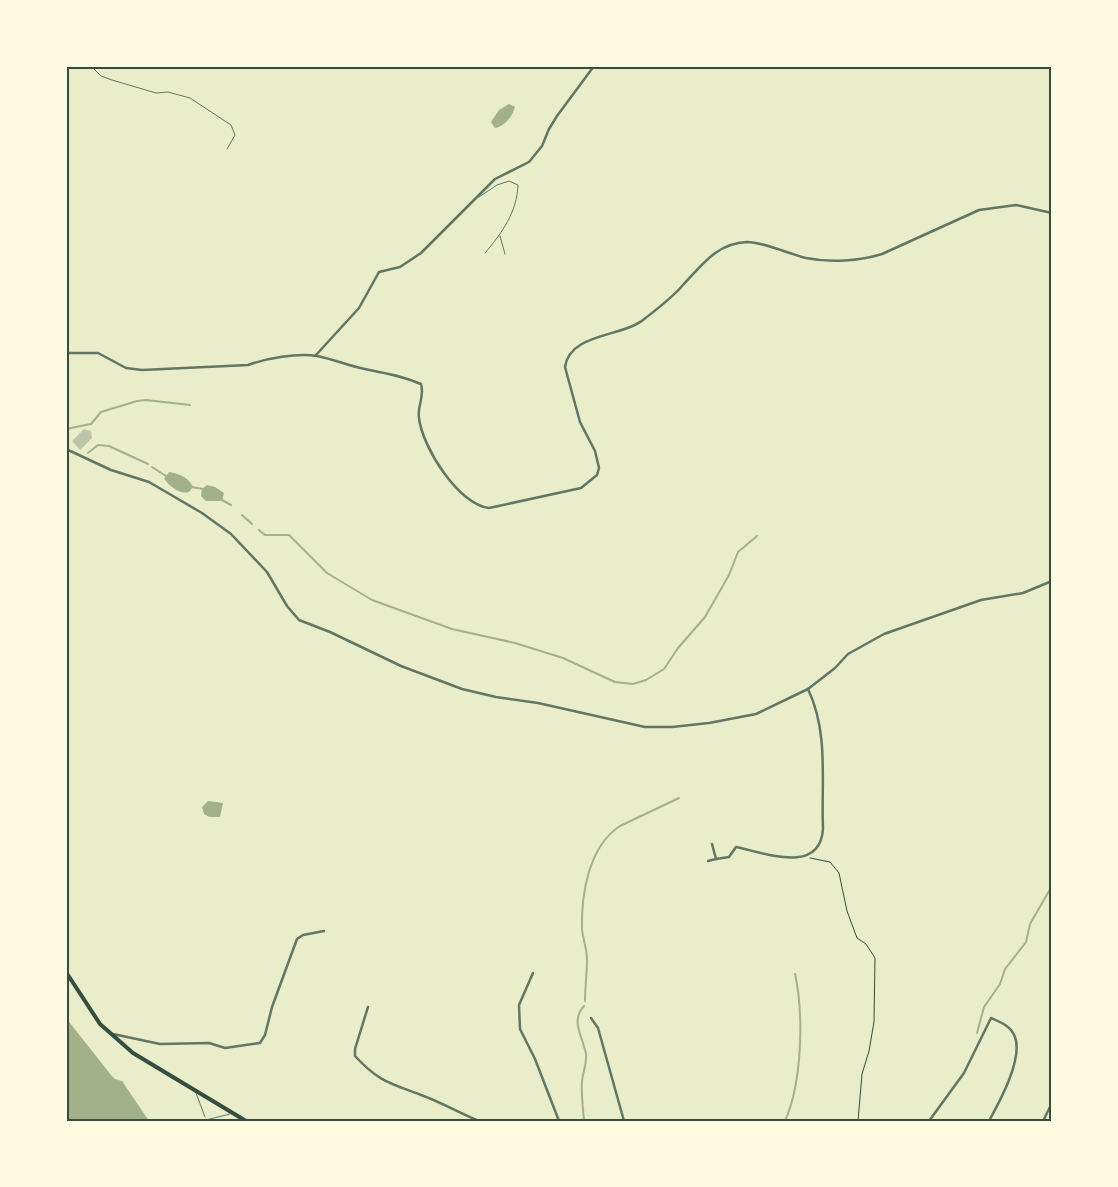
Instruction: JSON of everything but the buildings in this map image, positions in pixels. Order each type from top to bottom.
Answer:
[{"type":"main road","points":[[66,972],[91,1011],[111,1034],[134,1054],[246,1121]]},
{"type":"street","points":[[315,356],[359,308],[379,272],[400,267],[421,252],[495,179],[528,162],[542,146],[557,116],[594,66]]},
{"type":"street","points":[[66,353],[98,353],[126,368],[142,370],[248,365],[302,356],[315,356],[365,369],[401,375],[421,384],[424,392],[418,417],[430,453],[469,500],[480,508],[489,508],[581,488],[597,475],[599,468],[595,450],[576,408],[566,360],[581,345],[641,322],[683,285],[700,264],[719,249],[748,242],[808,258],[866,259],[882,254],[979,210],[1016,205],[1052,213]]},
{"type":"street","points":[[66,449],[111,470],[149,482],[202,513],[231,534],[267,572],[287,606],[299,620],[330,632],[401,666],[462,689],[496,697],[571,709],[645,727],[709,723],[756,714],[808,689],[835,668],[848,654],[884,634],[981,600],[1023,593],[1052,581]]},
{"type":"street","points":[[708,860],[729,857],[736,847],[766,854],[805,856],[818,850],[822,840],[823,829],[822,733],[815,704],[808,689]]},
{"type":"street","points":[[712,844],[716,859]]},
{"type":"street","points":[[111,1034],[160,1044],[209,1043],[225,1048],[260,1043],[265,1035],[272,1008],[297,939],[303,935],[324,931]]},
{"type":"street","points":[[533,973],[519,1005],[520,1029],[535,1059],[559,1121]]},
{"type":"street","points":[[368,1007],[355,1049],[355,1056],[368,1070],[389,1084],[422,1095],[479,1121]]},
{"type":"street","points":[[591,1018],[598,1028],[624,1121]]},
{"type":"street","points":[[929,1121],[964,1073],[991,1018],[1006,1025],[1015,1036],[1017,1052],[1005,1090],[989,1121]]},
{"type":"street","points":[[1043,1121],[1052,1103]]},
{"type":"street","points":[[933,1121],[936,1113]]},
{"type":"lane","points":[[91,66],[101,76],[112,80],[156,93],[168,92],[190,98],[231,125],[235,135],[227,149]]},
{"type":"lane","points":[[476,199],[497,185],[510,181],[518,185],[517,203],[500,236],[485,253]]},
{"type":"lane","points":[[500,236],[505,254]]},
{"type":"lane","points":[[196,1092],[205,1118]]},
{"type":"lane","points":[[202,1121],[205,1118],[233,1113]]},
{"type":"path","points":[[805,856],[830,862],[839,874],[847,911],[858,938],[866,944],[876,958],[874,1022],[869,1051],[862,1074],[858,1121]]},
{"type":"shaded area","points":[[509,104],[515,107],[512,114],[505,123],[495,128],[491,122],[499,110]]},
{"type":"shaded area","points":[[169,472],[183,476],[193,487],[189,492],[185,493],[175,489],[164,479]]},
{"type":"shaded area","points":[[207,485],[215,487],[224,493],[222,501],[206,501],[201,496],[202,489]]},
{"type":"shaded area","points":[[208,801],[223,803],[220,817],[209,817],[204,814],[202,807]]},
{"type":"shaded area","points":[[66,1018],[111,1075],[115,1079],[122,1081],[149,1121],[66,1121]]},
{"type":"waterway","points":[[66,429],[91,424],[101,412],[137,401],[146,400],[190,405]]},
{"type":"waterway","points":[[88,453],[98,445],[109,446],[148,464]]},
{"type":"waterway","points":[[152,467],[166,476]]},
{"type":"waterway","points":[[191,487],[203,489]]},
{"type":"waterway","points":[[220,499],[231,505]]},
{"type":"waterway","points":[[242,515],[252,524]]},
{"type":"waterway","points":[[259,530],[265,535],[289,535],[327,573],[372,600],[452,629],[515,643],[563,658],[615,682],[633,684],[646,680],[664,669],[678,648],[705,617],[729,575],[738,552],[757,536]]},
{"type":"waterway","points":[[585,1001],[587,959],[582,929],[582,915],[585,886],[594,858],[609,835],[620,826],[679,798]]},
{"type":"waterway","points":[[977,1033],[984,1007],[1000,984],[1005,969],[1026,942],[1030,924],[1052,886]]},
{"type":"waterway","points":[[785,1121],[795,1088],[800,1049],[800,1009],[795,974]]},
{"type":"waterway","points":[[584,1006],[578,1017],[579,1029],[586,1054],[582,1077],[584,1121]]}]
